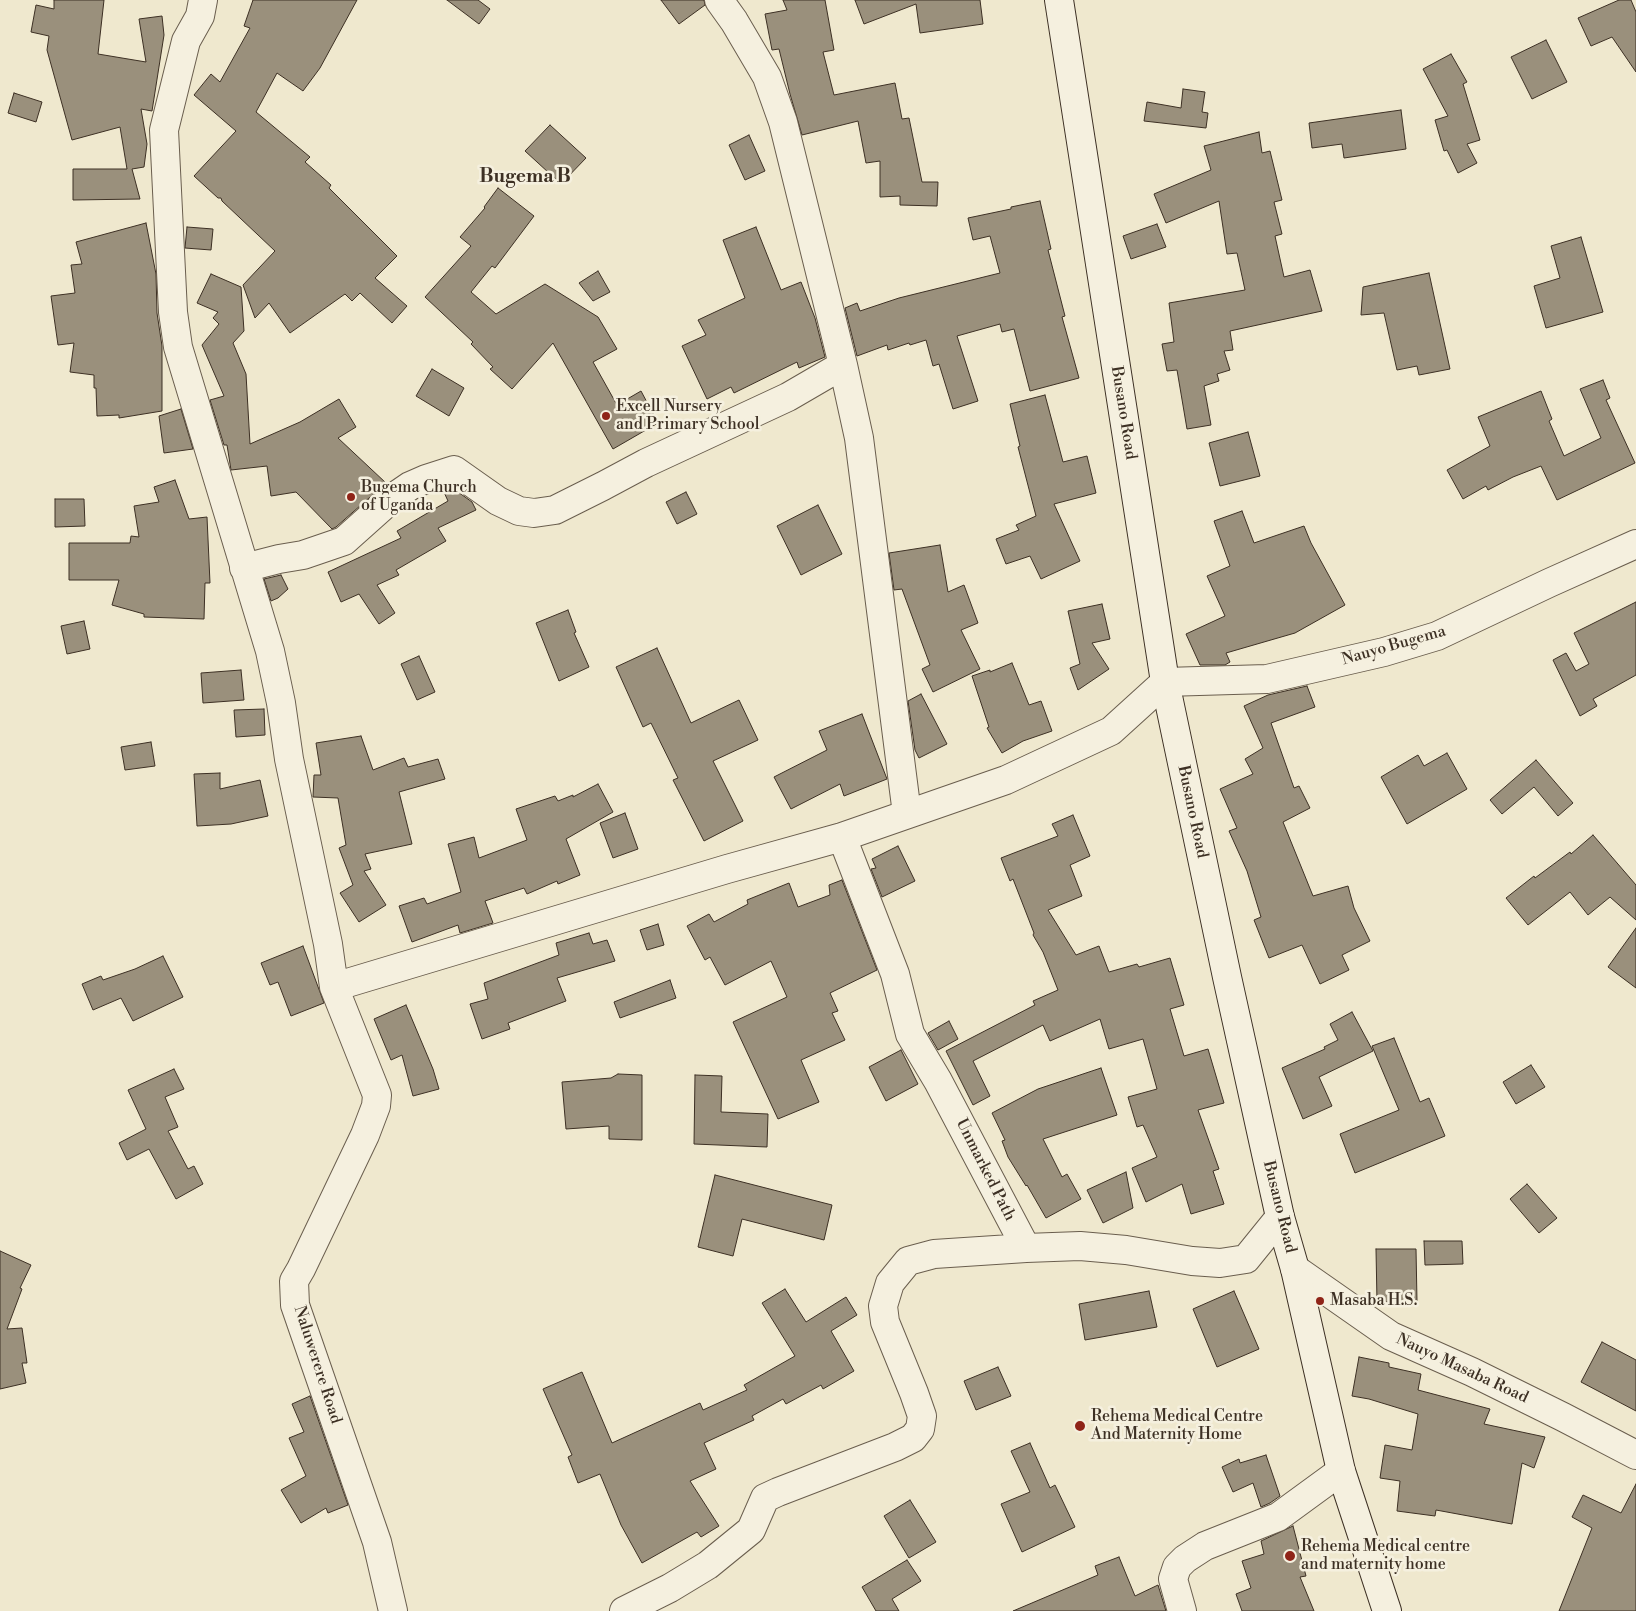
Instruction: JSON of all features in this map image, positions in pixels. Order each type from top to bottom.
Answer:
[{"type":"street","name":"Naluwerere Road","points":[[202,0],[200,16],[186,41],[164,130],[172,312],[178,347],[270,652],[289,759],[328,944],[334,987],[377,1095],[376,1106],[365,1135],[302,1269],[294,1281],[295,1305],[376,1542],[393,1611]]},
{"type":"street","points":[[719,0],[753,51],[767,77],[783,122],[843,365],[859,438],[907,814]]},
{"type":"street","name":"Busano Road","points":[[1058,0],[1165,682],[1280,1218],[1295,1270],[1341,1470],[1387,1611]]},
{"type":"street","points":[[244,568],[304,555],[344,541],[391,499],[410,486],[454,470],[498,501],[519,511],[534,513],[554,510],[646,462],[788,397],[843,365]]},
{"type":"street","name":"Nauyo Bugema","points":[[1165,682],[1267,679],[1384,652],[1437,636],[1636,544]]},
{"type":"street","points":[[334,987],[727,869],[842,837],[1006,780],[1111,731],[1165,682]]},
{"type":"street","name":"Unmarked Path","points":[[842,837],[895,974],[910,1034],[938,1081],[1026,1248]]},
{"type":"street","points":[[624,1611],[670,1588],[708,1565],[751,1530],[765,1498],[895,1447],[913,1438],[920,1429],[922,1416],[885,1322],[883,1306],[890,1283],[908,1261],[934,1254],[1080,1246],[1126,1250],[1192,1261],[1220,1263],[1246,1259],[1280,1218]]},
{"type":"street","name":"Nauyo Masaba Road","points":[[1295,1270],[1391,1336],[1472,1372],[1636,1455]]},
{"type":"street","points":[[1182,1611],[1173,1579],[1177,1567],[1185,1559],[1205,1546],[1278,1517],[1341,1470]]},
{"type":"building","points":[[54,0],[104,0],[98,54],[146,62],[139,19],[162,16],[164,35],[152,111],[141,109],[147,144],[144,167],[132,169],[140,199],[73,200],[73,169],[127,169],[120,127],[72,140],[47,50],[49,36],[31,32],[36,5],[54,9]]},
{"type":"building","points":[[253,0],[357,0],[320,68],[303,91],[277,73],[256,112],[310,157],[305,162],[331,185],[329,188],[397,256],[375,278],[407,306],[392,323],[360,293],[352,301],[345,294],[290,333],[269,303],[255,318],[243,285],[275,251],[221,198],[218,198],[194,176],[236,131],[194,95],[211,74],[220,82],[250,28],[244,26]]},
{"type":"building","points":[[447,0],[478,0],[490,9],[479,24]]},
{"type":"building","points":[[661,0],[704,0],[705,5],[679,24]]},
{"type":"building","points":[[783,0],[825,0],[834,50],[823,52],[834,95],[895,83],[902,119],[909,118],[922,182],[938,182],[937,206],[900,205],[900,196],[880,197],[880,161],[866,163],[858,121],[802,135],[779,49],[772,50],[765,14],[787,10]]},
{"type":"building","points":[[855,0],[980,0],[983,24],[920,33],[916,4],[864,24]]},
{"type":"building","points":[[1619,0],[1631,0],[1636,12],[1636,72],[1612,37],[1591,46],[1578,18]]},
{"type":"building","points":[[1546,40],[1567,82],[1532,99],[1511,57]]},
{"type":"building","points":[[1451,54],[1467,82],[1463,84],[1480,140],[1467,144],[1477,163],[1458,173],[1447,150],[1444,151],[1435,120],[1448,116],[1423,69]]},
{"type":"building","points":[[1183,89],[1205,92],[1202,112],[1208,113],[1206,128],[1144,121],[1147,102],[1181,108]]},
{"type":"building","points":[[14,93],[42,102],[36,122],[8,113]]},
{"type":"building","points":[[1401,110],[1406,149],[1344,158],[1342,144],[1312,148],[1309,123]]},
{"type":"building","points":[[550,125],[586,158],[561,184],[525,151]]},
{"type":"building","points":[[1259,132],[1262,153],[1270,151],[1282,200],[1274,202],[1282,234],[1275,236],[1284,277],[1310,270],[1322,311],[1230,331],[1233,350],[1224,351],[1230,370],[1217,374],[1219,381],[1204,386],[1211,425],[1187,429],[1177,370],[1167,371],[1162,344],[1174,342],[1169,303],[1245,290],[1237,253],[1227,254],[1219,201],[1166,223],[1154,194],[1211,170],[1204,146]]},
{"type":"building","points":[[749,135],[765,171],[745,180],[729,145]]},
{"type":"building","points":[[498,188],[534,216],[495,268],[492,266],[471,292],[496,314],[545,284],[598,317],[617,349],[593,362],[617,405],[641,391],[658,423],[613,449],[553,343],[512,389],[490,369],[493,367],[471,344],[473,342],[425,297],[471,246],[460,237],[485,208]]},
{"type":"building","points":[[1040,201],[1051,249],[1048,250],[1065,316],[1062,317],[1079,378],[1030,391],[1014,329],[1002,332],[1000,324],[957,336],[978,401],[953,409],[939,364],[933,366],[926,340],[888,350],[887,345],[857,356],[845,308],[857,303],[860,311],[899,298],[1000,273],[990,236],[973,240],[968,218]]},
{"type":"building","points":[[146,223],[156,274],[157,313],[162,346],[162,411],[119,418],[119,415],[97,416],[94,375],[70,372],[74,343],[58,345],[51,296],[75,293],[71,265],[82,264],[76,242]]},
{"type":"building","points":[[1157,224],[1166,247],[1131,259],[1123,236]]},
{"type":"building","points":[[187,227],[213,229],[211,250],[185,248]]},
{"type":"building","points":[[756,227],[781,290],[801,282],[815,318],[825,357],[799,368],[797,362],[734,393],[731,387],[707,399],[682,346],[706,335],[698,320],[745,298],[723,240]]},
{"type":"building","points":[[1581,237],[1603,312],[1546,328],[1534,286],[1560,278],[1551,246]]},
{"type":"building","points":[[598,271],[610,292],[593,301],[579,283]]},
{"type":"building","points":[[1429,273],[1450,369],[1419,375],[1417,366],[1397,370],[1384,313],[1361,315],[1363,287]]},
{"type":"building","points":[[211,274],[241,287],[244,331],[233,343],[246,374],[250,444],[300,422],[339,399],[356,427],[338,438],[386,483],[332,529],[296,492],[271,496],[267,466],[231,470],[227,445],[224,445],[210,400],[224,396],[202,345],[219,324],[213,318],[218,312],[197,303]]},
{"type":"building","points":[[432,369],[464,388],[449,416],[416,396]]},
{"type":"building","points":[[1603,380],[1610,398],[1606,400],[1635,463],[1557,500],[1541,466],[1513,477],[1488,490],[1486,486],[1463,499],[1447,470],[1490,446],[1478,417],[1541,391],[1552,419],[1549,421],[1564,456],[1601,438],[1580,389]]},
{"type":"building","points":[[1045,395],[1063,462],[1087,456],[1096,493],[1054,504],[1080,561],[1041,579],[1030,556],[1006,564],[996,539],[1019,530],[1016,525],[1036,516],[1018,447],[1020,446],[1010,404]]},
{"type":"building","points":[[181,409],[193,449],[164,453],[159,416]]},
{"type":"building","points":[[1248,432],[1260,476],[1220,486],[1209,443]]},
{"type":"building","points":[[175,480],[189,519],[207,517],[210,583],[205,583],[204,619],[144,617],[144,614],[112,605],[119,580],[69,580],[69,543],[130,543],[131,536],[139,537],[134,506],[159,502],[154,487]]},
{"type":"building","points":[[451,487],[472,502],[476,510],[438,528],[446,541],[396,570],[399,575],[377,585],[395,613],[379,624],[359,594],[341,602],[328,572],[401,538],[397,531],[448,501],[443,490]]},
{"type":"building","points":[[686,492],[697,514],[677,524],[666,502]]},
{"type":"building","points":[[55,499],[84,499],[85,526],[55,527]]},
{"type":"building","points":[[818,505],[842,554],[801,575],[777,526]]},
{"type":"building","points":[[1242,511],[1254,543],[1304,526],[1311,543],[1345,605],[1295,633],[1226,653],[1230,662],[1225,665],[1200,665],[1186,634],[1225,616],[1207,576],[1230,566],[1214,521]]},
{"type":"building","points":[[940,545],[948,592],[964,585],[978,623],[961,630],[980,669],[933,692],[922,669],[930,665],[902,589],[894,590],[889,553]]},
{"type":"building","points":[[281,575],[288,589],[278,598],[271,601],[264,579]]},
{"type":"building","points":[[1636,602],[1636,675],[1593,699],[1597,706],[1580,716],[1553,660],[1566,653],[1576,671],[1589,664],[1574,633]]},
{"type":"building","points":[[1102,604],[1110,639],[1092,643],[1109,669],[1078,690],[1070,668],[1080,664],[1068,611]]},
{"type":"building","points":[[568,610],[576,632],[574,633],[589,667],[559,681],[536,623]]},
{"type":"building","points":[[84,621],[90,649],[67,654],[61,626]]},
{"type":"building","points":[[657,648],[691,723],[739,700],[758,740],[713,761],[743,821],[704,841],[673,780],[678,778],[651,723],[643,727],[616,667]]},
{"type":"building","points":[[419,656],[435,692],[417,700],[401,664]]},
{"type":"building","points":[[1012,663],[1029,705],[1041,701],[1052,731],[1023,741],[1002,753],[987,728],[989,727],[972,676],[990,670],[990,672]]},
{"type":"building","points":[[241,670],[244,700],[203,703],[201,673]]},
{"type":"building","points":[[1307,686],[1315,707],[1271,723],[1294,788],[1299,786],[1310,808],[1283,822],[1313,896],[1348,886],[1354,908],[1370,941],[1342,955],[1349,970],[1320,984],[1302,945],[1269,958],[1254,920],[1261,917],[1247,871],[1229,831],[1237,828],[1220,789],[1253,774],[1245,759],[1263,748],[1244,706],[1268,695]]},
{"type":"building","points":[[921,694],[947,744],[919,758],[915,750],[908,701]]},
{"type":"building","points":[[264,709],[265,735],[236,737],[234,710]]},
{"type":"building","points":[[862,714],[887,779],[844,796],[840,784],[791,809],[774,777],[827,750],[819,731]]},
{"type":"building","points":[[361,736],[373,770],[404,758],[408,767],[438,759],[445,779],[399,792],[412,844],[365,854],[371,869],[364,871],[386,905],[359,922],[340,893],[353,885],[339,848],[346,845],[338,798],[313,797],[314,775],[321,775],[316,743]]},
{"type":"building","points":[[151,742],[155,766],[125,770],[121,747]]},
{"type":"building","points":[[1447,753],[1467,789],[1407,824],[1381,777],[1418,755],[1424,766]]},
{"type":"building","points":[[1536,760],[1573,803],[1558,816],[1534,787],[1502,814],[1490,800]]},
{"type":"building","points":[[220,773],[220,789],[260,780],[268,816],[231,824],[197,826],[194,774]]},
{"type":"building","points":[[598,784],[613,812],[566,839],[580,875],[558,884],[557,881],[527,894],[524,888],[485,901],[493,923],[460,933],[458,925],[412,942],[399,906],[424,898],[427,904],[461,892],[448,844],[474,837],[479,858],[527,840],[516,809],[555,796],[558,801],[573,795],[573,797]]},
{"type":"building","points":[[625,813],[638,849],[613,858],[600,823]]},
{"type":"building","points":[[1073,815],[1090,856],[1070,865],[1082,896],[1048,910],[1076,955],[1099,946],[1109,972],[1137,964],[1139,967],[1170,958],[1184,1005],[1170,1009],[1184,1056],[1208,1049],[1224,1103],[1198,1110],[1219,1169],[1213,1171],[1224,1204],[1191,1214],[1182,1184],[1146,1202],[1132,1168],[1157,1157],[1143,1125],[1137,1127],[1128,1097],[1157,1089],[1143,1039],[1109,1049],[1100,1019],[1050,1041],[1043,1025],[973,1061],[990,1096],[973,1105],[946,1051],[1035,1005],[1033,1001],[1058,990],[1043,952],[1033,935],[1034,933],[1013,879],[1010,881],[1001,858],[1058,836],[1052,824]]},
{"type":"building","points":[[1593,835],[1636,885],[1636,920],[1610,897],[1588,915],[1570,892],[1528,925],[1506,898],[1534,876],[1535,878],[1570,852],[1571,854]]},
{"type":"building","points":[[898,846],[915,881],[882,897],[871,869],[876,868],[872,859]]},
{"type":"building","points":[[842,880],[877,970],[830,993],[838,1011],[832,1013],[845,1040],[801,1060],[819,1102],[778,1119],[733,1022],[787,997],[771,961],[725,985],[710,957],[705,960],[687,926],[709,914],[714,922],[748,904],[747,900],[789,883],[798,907],[830,895],[829,885]]},
{"type":"building","points":[[658,924],[664,945],[647,950],[640,930]]},
{"type":"building","points":[[1636,928],[1636,988],[1608,967]]},
{"type":"building","points":[[589,933],[593,944],[607,940],[615,961],[557,978],[566,1001],[508,1023],[510,1029],[482,1039],[470,1004],[488,999],[484,983],[559,955],[556,943]]},
{"type":"building","points":[[303,946],[324,1003],[291,1016],[278,982],[270,985],[261,963]]},
{"type":"building","points":[[163,956],[183,997],[133,1021],[121,998],[93,1010],[82,984],[101,976],[103,980],[135,969]]},
{"type":"building","points":[[670,980],[676,998],[620,1018],[614,1002]]},
{"type":"building","points":[[406,1005],[433,1069],[439,1089],[413,1096],[402,1055],[391,1060],[374,1019]]},
{"type":"building","points":[[1352,1012],[1373,1051],[1319,1077],[1332,1106],[1303,1119],[1282,1068],[1325,1049],[1324,1047],[1338,1040],[1330,1024]]},
{"type":"building","points":[[949,1021],[958,1039],[938,1050],[928,1033]]},
{"type":"building","points":[[1394,1038],[1420,1102],[1429,1098],[1445,1136],[1355,1173],[1340,1134],[1399,1110],[1372,1046]]},
{"type":"building","points":[[901,1050],[918,1084],[886,1101],[869,1067]]},
{"type":"building","points":[[1531,1065],[1545,1087],[1516,1104],[1503,1082]]},
{"type":"building","points":[[1101,1068],[1117,1115],[1043,1139],[1062,1177],[1067,1174],[1081,1199],[1046,1218],[1008,1157],[1002,1141],[1005,1140],[992,1113],[1038,1089]]},
{"type":"building","points":[[174,1069],[184,1089],[165,1097],[178,1127],[168,1131],[188,1169],[194,1166],[203,1184],[176,1199],[149,1149],[127,1160],[119,1143],[146,1129],[128,1090]]},
{"type":"building","points":[[618,1074],[642,1075],[642,1140],[609,1139],[609,1126],[566,1129],[562,1082],[611,1078]]},
{"type":"building","points":[[695,1075],[722,1076],[721,1112],[768,1114],[767,1147],[694,1144]]},
{"type":"building","points":[[1126,1172],[1133,1208],[1103,1223],[1087,1190]]},
{"type":"building","points":[[715,1175],[832,1205],[824,1240],[742,1219],[733,1256],[698,1247]]},
{"type":"building","points":[[1527,1184],[1557,1218],[1539,1233],[1510,1199]]},
{"type":"building","points":[[1424,1241],[1462,1241],[1463,1264],[1425,1265]]},
{"type":"building","points":[[1376,1249],[1416,1249],[1417,1302],[1377,1302]]},
{"type":"building","points":[[0,1251],[31,1265],[20,1288],[22,1289],[7,1329],[22,1328],[27,1363],[22,1363],[26,1383],[0,1389]]},
{"type":"building","points":[[785,1289],[806,1322],[846,1297],[857,1315],[831,1331],[854,1371],[823,1389],[821,1385],[786,1404],[783,1399],[752,1416],[754,1420],[704,1443],[716,1469],[690,1481],[719,1526],[701,1537],[697,1532],[642,1563],[621,1525],[600,1474],[578,1483],[568,1457],[572,1455],[543,1389],[582,1372],[612,1443],[700,1403],[703,1410],[747,1390],[744,1385],[795,1356],[762,1303]]},
{"type":"building","points":[[1149,1291],[1157,1327],[1085,1340],[1079,1304]]},
{"type":"building","points":[[1234,1291],[1259,1349],[1217,1367],[1193,1309]]},
{"type":"building","points":[[1602,1342],[1636,1360],[1636,1411],[1581,1382]]},
{"type":"building","points":[[1359,1357],[1389,1363],[1389,1367],[1421,1374],[1418,1390],[1490,1409],[1484,1424],[1545,1437],[1534,1468],[1522,1463],[1512,1524],[1436,1510],[1435,1516],[1397,1511],[1400,1481],[1380,1478],[1385,1445],[1412,1450],[1418,1414],[1369,1399],[1352,1396]]},
{"type":"building","points":[[998,1367],[1011,1396],[976,1410],[964,1381]]},
{"type":"building","points":[[310,1396],[348,1505],[328,1513],[326,1508],[301,1523],[281,1490],[306,1476],[289,1438],[304,1432],[292,1404]]},
{"type":"building","points":[[1030,1443],[1050,1488],[1055,1485],[1075,1527],[1022,1552],[1001,1504],[1030,1492],[1011,1451]]},
{"type":"building","points":[[1266,1455],[1280,1496],[1261,1507],[1253,1483],[1233,1492],[1222,1467],[1239,1459],[1240,1463]]},
{"type":"building","points":[[1636,1484],[1636,1611],[1559,1611],[1592,1528],[1572,1517],[1583,1495],[1621,1513]]},
{"type":"building","points":[[910,1500],[936,1542],[909,1558],[884,1516]]},
{"type":"building","points":[[1293,1526],[1306,1576],[1300,1577],[1314,1611],[1242,1611],[1236,1594],[1251,1588],[1242,1561],[1264,1554],[1261,1541]]},
{"type":"building","points":[[1119,1557],[1135,1596],[1158,1585],[1166,1611],[1013,1611],[1098,1575],[1095,1566]]},
{"type":"building","points":[[907,1560],[921,1581],[892,1599],[899,1611],[876,1611],[862,1587]]},
{"type":"place","name":"Excell Nursery and Primary School","points":[[606,416]]},
{"type":"place","name":"Bugema Church of Uganda","points":[[351,497]]},
{"type":"place","name":"Masaba H.S.","points":[[1320,1301]]},
{"type":"place","name":"Rehema Medical Centre And Maternity Home","points":[[1080,1426]]},
{"type":"place","name":"Rehema Medical centre and maternity home","points":[[1290,1556]]},
{"type":"district","name":"Bugema B","points":[[525,177]]}]
